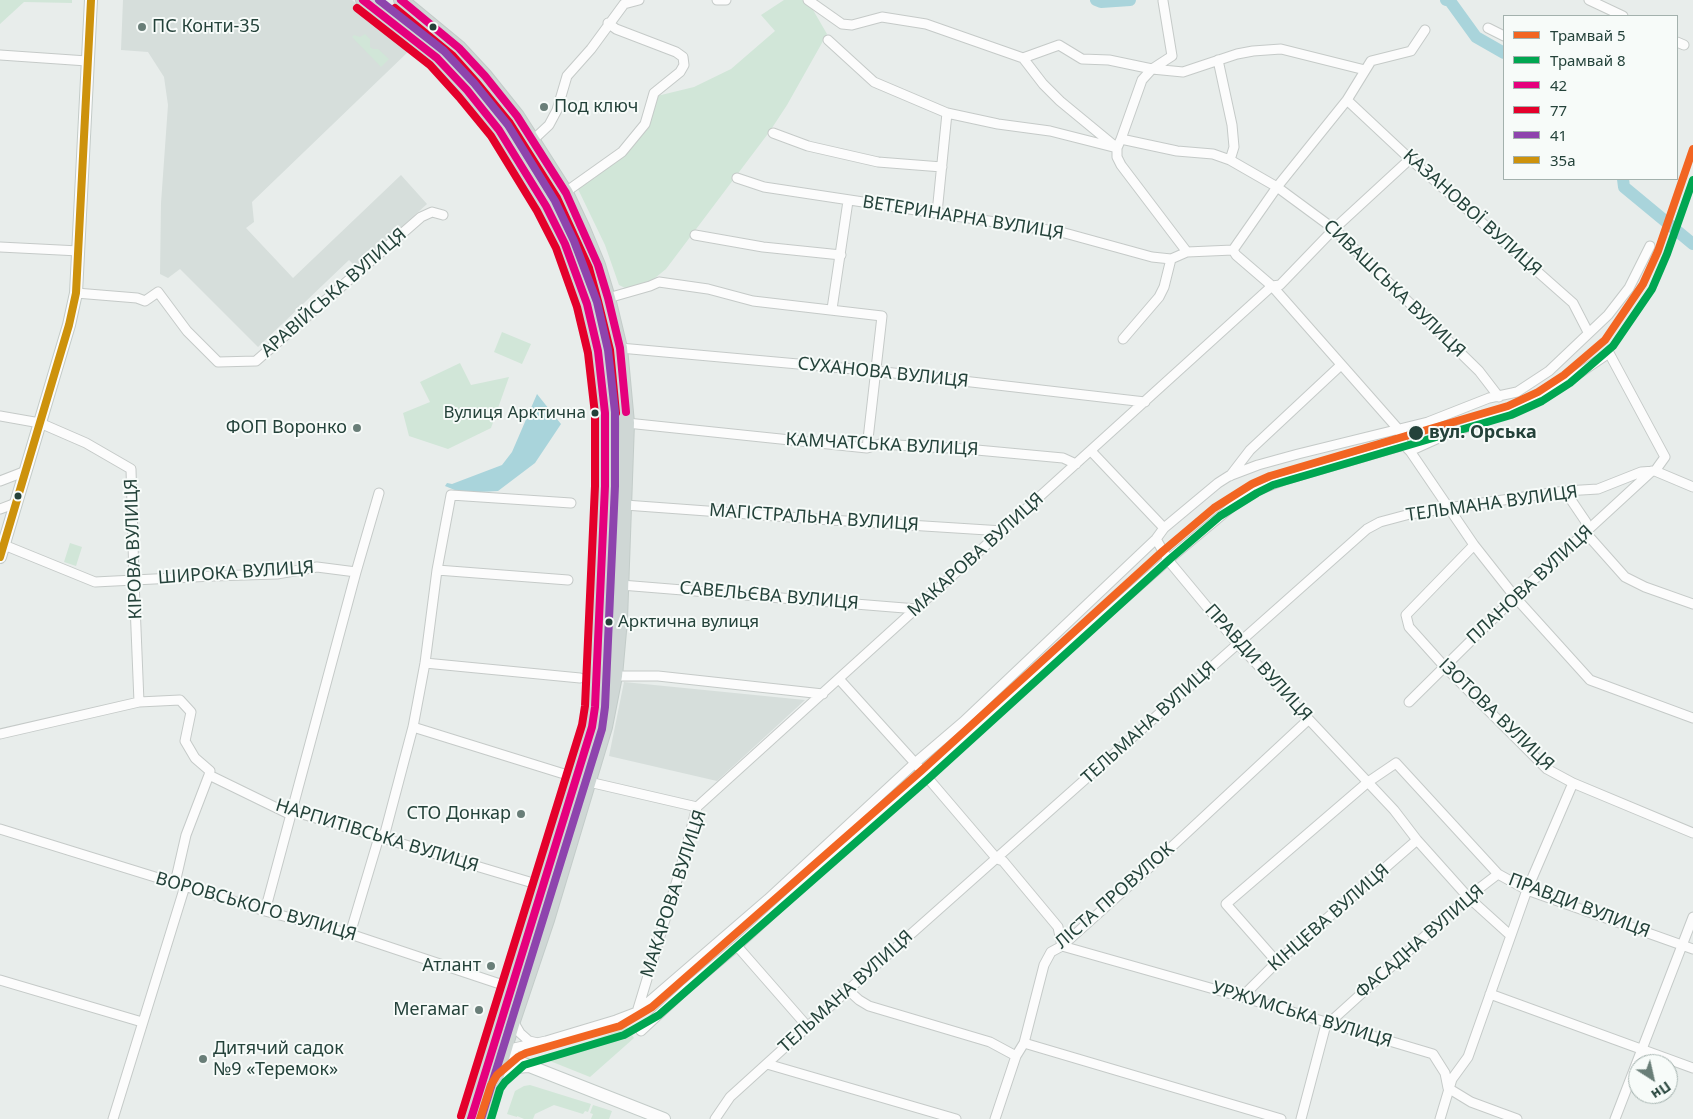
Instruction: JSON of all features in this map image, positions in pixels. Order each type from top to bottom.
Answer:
[{"type":"main road","points":[[363,0],[437,58],[467,90],[499,130],[546,206],[565,244],[587,304],[598,351],[605,413],[606,486],[595,707],[583,780],[547,920],[479,1091],[471,1119]]},
{"type":"main road","points":[[400,0],[459,48],[517,116],[566,193],[594,256],[608,298],[620,348],[627,423],[620,620],[614,676],[605,728],[543,886],[512,988],[508,1050],[484,1119]]},
{"type":"main road","points":[[606,470],[611,476],[620,476],[626,468]]},
{"type":"main road","points":[[606,486],[611,480],[620,481],[625,499]]},
{"type":"street","points":[[0,557],[69,325],[76,293],[92,0]]},
{"type":"street","points":[[533,140],[549,125],[557,110],[567,76],[624,4],[639,0]]},
{"type":"street","points":[[717,0],[726,0]]},
{"type":"street","points":[[808,0],[842,24],[852,25],[882,17],[926,24],[1022,58],[1059,45],[1082,58],[1109,60],[1152,70],[1183,72],[1253,50],[1281,49],[1365,70]]},
{"type":"street","points":[[1589,0],[1621,15]]},
{"type":"street","points":[[1163,1],[1172,56],[1152,70],[1142,80],[1119,144],[1117,157],[1121,165],[1187,252]]},
{"type":"street","points":[[546,206],[622,152],[644,124],[654,93],[680,72],[684,65],[683,57],[676,52],[616,29],[608,23]]},
{"type":"street","points":[[1488,28],[1503,36]]},
{"type":"street","points":[[1233,250],[1277,187],[1347,100],[1371,61],[1411,51],[1425,30]]},
{"type":"street","name":"СИВАШСЬКА ВУЛИЦЯ","points":[[828,40],[874,82],[947,113],[998,124],[1050,131],[1119,144],[1213,154],[1230,160],[1277,187],[1334,228],[1479,371],[1499,397]]},
{"type":"street","points":[[0,55],[88,61]]},
{"type":"street","name":"СИВАШСЬКА ВУЛИЦЯ","points":[[1022,58],[1060,101],[1119,144]]},
{"type":"street","points":[[1218,60],[1232,125],[1234,147],[1230,160]]},
{"type":"street","name":"КАЗАНОВОЇ ВУЛИЦЯ","points":[[1347,100],[1573,303],[1588,332]]},
{"type":"street","points":[[937,213],[947,113]]},
{"type":"street","points":[[774,132],[808,146],[878,162],[942,167]]},
{"type":"street","name":"МАКАРОВА ВУЛИЦЯ","points":[[637,1012],[697,808],[1272,286],[1280,285],[1334,228],[1410,158]]},
{"type":"street","name":"ВЕТЕРИНАРНА ВУЛИЦЯ","points":[[736,178],[764,187],[848,201],[1061,232],[1152,257],[1171,259]]},
{"type":"street","points":[[832,309],[848,201]]},
{"type":"street","name":"АРАВІЙСЬКА ВУЛИЦЯ","points":[[76,293],[137,298],[145,301],[158,292],[187,331],[218,362],[256,361],[421,216],[432,212],[443,215]]},
{"type":"street","points":[[695,235],[763,247],[841,256]]},
{"type":"street","points":[[479,1091],[487,1073],[508,1050],[538,1043],[637,1012],[768,898],[915,763],[963,722],[1156,539],[1164,528],[1218,483],[1229,476],[1258,465],[1428,422],[1489,398],[1517,392],[1532,383],[1570,352],[1583,340],[1588,332],[1608,315],[1629,288],[1650,246]]},
{"type":"street","points":[[0,247],[79,251]]},
{"type":"street","points":[[1123,339],[1159,297],[1164,287],[1171,259],[1187,252],[1233,250]]},
{"type":"street","points":[[1233,250],[1236,255],[1272,286],[1399,430],[1407,448],[1474,545],[1515,597],[1590,680],[1693,718]]},
{"type":"street","points":[[608,298],[658,282],[708,289],[753,301],[882,316],[867,448]]},
{"type":"street","name":"СУХАНОВА ВУЛИЦЯ","points":[[620,348],[876,371],[1145,402]]},
{"type":"street","points":[[640,1031],[686,988],[737,946],[924,775],[1168,560],[1234,504],[1258,490],[1284,480],[1407,448],[1504,414],[1565,383],[1609,353],[1664,457],[1654,471],[1693,487]]},
{"type":"street","points":[[1229,476],[1250,450],[1340,365]]},
{"type":"street","points":[[0,416],[40,423]]},
{"type":"street","name":"КІРОВА ВУЛИЦЯ","points":[[40,423],[86,443],[131,469],[139,702]]},
{"type":"street","name":"КАМЧАТСЬКА ВУЛИЦЯ","points":[[627,423],[867,448],[880,444],[966,449],[1063,458],[1076,464]]},
{"type":"street","points":[[1091,451],[1164,528]]},
{"type":"street","points":[[0,481],[26,471]]},
{"type":"street","name":"ТЕЛЬМАНА ВУЛИЦЯ","points":[[715,1119],[730,1097],[807,1026],[1367,529],[1380,522],[1410,514],[1565,491],[1598,489],[1641,472],[1654,471]]},
{"type":"street","name":"ПЛАНОВА ВУЛИЦЯ","points":[[1409,702],[1515,597],[1654,471]]},
{"type":"street","points":[[1565,491],[1586,522],[1585,532],[1625,577],[1644,587],[1693,604]]},
{"type":"street","points":[[265,911],[379,493]]},
{"type":"street","points":[[350,934],[379,837],[385,834],[413,727],[425,663],[437,570],[451,495],[571,503]]},
{"type":"street","name":"МАГІСТРАЛЬНА ВУЛИЦЯ","points":[[625,499],[830,520],[1003,531]]},
{"type":"street","points":[[0,509],[16,503]]},
{"type":"street","name":"ПРАВДИ ВУЛИЦЯ","points":[[1156,539],[1168,560],[1237,644],[1394,810],[1417,840],[1468,897],[1510,935]]},
{"type":"street","name":"ШИРОКА ВУЛИЦЯ","points":[[4,544],[95,582],[277,574],[317,567],[356,572]]},
{"type":"street","name":"ІЗОТОВА ВУЛИЦЯ","points":[[1474,545],[1406,615],[1409,627],[1444,666],[1547,769],[1573,783],[1693,833]]},
{"type":"street","points":[[437,570],[568,580]]},
{"type":"street","name":"САВЕЛЬЄВА ВУЛИЦЯ","points":[[621,585],[917,609]]},
{"type":"street","points":[[425,663],[580,678]]},
{"type":"street","points":[[614,676],[658,676],[823,694]]},
{"type":"street","points":[[839,679],[915,763],[997,859],[1003,861],[1058,926],[1062,946]]},
{"type":"street","points":[[0,734],[139,702],[180,700],[190,712],[185,741],[195,758],[210,771],[186,835],[174,883]]},
{"type":"street","name":"ЛІСТА ПРОВУЛОК","points":[[995,1119],[1016,1056],[1024,1043],[1044,965],[1050,952],[1062,946],[1157,861],[1308,720]]},
{"type":"street","points":[[413,727],[583,780],[697,808]]},
{"type":"street","name":"ПРАВДИ ВУЛИЦЯ","points":[[1368,782],[1396,763],[1498,874],[1527,890],[1693,949]]},
{"type":"street","name":"НАРПИТІВСЬКА ВУЛИЦЯ","points":[[209,775],[287,813],[292,811],[543,886]]},
{"type":"street","points":[[1277,962],[1226,904],[1368,782]]},
{"type":"street","points":[[1440,1119],[1448,1088],[1452,1079],[1468,1057],[1527,890],[1573,783]]},
{"type":"street","name":"ВОРОВСЬКОГО ВУЛИЦЯ","points":[[0,829],[265,911],[350,934],[512,988]]},
{"type":"street","name":"КІНЦЕВА ВУЛИЦЯ","points":[[1242,997],[1277,962],[1417,840]]},
{"type":"street","name":"ФАСАДНА ВУЛИЦЯ","points":[[1301,1119],[1325,1028],[1329,1023],[1401,956],[1468,897],[1498,874]]},
{"type":"street","points":[[113,1119],[185,886]]},
{"type":"street","points":[[1615,1119],[1693,917]]},
{"type":"street","points":[[737,946],[807,1026]]},
{"type":"street","name":"УРЖУМСЬКА ВУЛИЦЯ","points":[[1062,946],[1433,1054],[1445,1073],[1448,1088]]},
{"type":"street","points":[[0,980],[142,1022]]},
{"type":"street","points":[[848,990],[869,1006],[990,1042],[1016,1056]]},
{"type":"street","points":[[1490,994],[1693,1068]]},
{"type":"street","points":[[509,1016],[520,1033],[529,1041],[538,1043]]},
{"type":"street","points":[[1024,1043],[1281,1119]]},
{"type":"street","points":[[508,1050],[528,1066],[664,1119]]},
{"type":"street","points":[[766,1064],[956,1119]]},
{"type":"street","points":[[494,1086],[510,1069],[528,1066]]},
{"type":"street","points":[[1448,1088],[1472,1102],[1517,1119]]},
{"type":"shaded area","points":[[123,0],[352,0],[410,50],[252,202],[254,222],[246,228],[293,278],[401,175],[427,204],[357,268],[349,260],[258,347],[180,269],[168,278],[160,274],[161,203],[168,105],[164,77],[148,52],[121,50]]},
{"type":"shaded area","points":[[624,682],[805,700],[717,781],[609,756]]},
{"type":"green space","points":[[0,0],[72,0],[72,3],[24,2],[0,24]]},
{"type":"green space","points":[[784,0],[802,0],[809,3],[827,34],[787,105],[770,131],[666,269],[650,282],[627,289],[619,285],[605,245],[577,187],[625,153],[657,96],[694,87],[731,69],[775,31],[761,15]]},
{"type":"green space","points":[[365,34],[370,39],[370,47],[378,49],[389,59],[381,67],[352,37],[354,35],[360,37]]},
{"type":"green space","points":[[502,332],[531,344],[522,364],[494,352]]},
{"type":"green space","points":[[460,363],[471,385],[509,377],[491,428],[448,449],[409,436],[403,413],[430,402],[420,382]]},
{"type":"green space","points":[[70,543],[82,547],[76,566],[64,562]]},
{"type":"green space","points":[[627,1027],[634,1038],[590,1077],[545,1059]]},
{"type":"green space","points":[[530,1085],[591,1104],[588,1112],[585,1111],[583,1114],[554,1105],[535,1114],[533,1119],[524,1119],[507,1114],[515,1091]]},
{"type":"green space","points":[[593,1105],[612,1111],[609,1119],[591,1119],[593,1114],[590,1113]]},
{"type":"water","points":[[537,394],[561,424],[535,463],[498,491],[462,493],[445,486],[447,483],[452,484],[502,465],[512,452]]},
{"type":"waterway","points":[[1096,0],[1101,2],[1130,0]]},
{"type":"waterway","points":[[1446,0],[1450,1],[1476,37],[1503,52]]},
{"type":"waterway","points":[[1623,180],[1624,187],[1693,244]]},
{"type":"tram line","name":"5","points":[[480,1119],[491,1085],[497,1075],[518,1057],[526,1053],[620,1026],[652,1007],[921,771],[1163,551],[1214,508],[1252,484],[1270,476],[1508,406],[1538,392],[1564,375],[1605,340],[1643,284],[1658,251],[1693,149]]},
{"type":"tram line","name":"8","points":[[491,1119],[500,1089],[524,1065],[624,1035],[659,1015],[928,779],[1170,559],[1220,516],[1273,485],[1511,415],[1542,401],[1570,383],[1613,346],[1652,289],[1667,254],[1693,180]]},
{"type":"transit line","name":"35а","points":[[0,557],[69,325],[76,293],[91,0]]},
{"type":"transit line","name":"42","points":[[363,0],[437,58],[467,90],[499,130],[546,206],[565,244],[587,304],[598,351],[605,413],[605,486],[595,707],[592,727],[471,1119]]},
{"type":"transit line","name":"41","points":[[379,0],[444,51],[474,83],[508,125],[555,201],[574,241],[597,302],[608,350],[615,412],[615,486],[605,707],[602,729],[481,1119]]},
{"type":"transit line","name":"42","points":[[401,0],[459,48],[485,76],[517,116],[566,193],[598,265],[608,298],[620,348],[626,412]]},
{"type":"transit line","name":"77","points":[[357,8],[430,65],[459,97],[491,136],[537,211],[556,248],[577,307],[588,353],[595,414],[595,486],[585,706],[582,725],[461,1116]]},
{"type":"transit line","name":"77","points":[[395,8],[452,55],[477,83],[509,122],[557,198],[589,268],[610,350],[616,413]]},
{"type":"place","name":"ПС Конти-35","points":[[142,27]]},
{"type":"place","name":"Под ключ","points":[[544,107]]},
{"type":"place","name":"Вулиця Арктична","points":[[595,413]]},
{"type":"place","name":"ФОП Воронко","points":[[357,428]]},
{"type":"place","name":"вул. Орська","points":[[1416,433]]},
{"type":"place","name":"Арктична вулиця","points":[[609,622]]},
{"type":"place","name":"СТО Донкар","points":[[521,814]]},
{"type":"place","name":"Атлант","points":[[491,966]]},
{"type":"place","name":"Мегамаг","points":[[479,1010]]},
{"type":"place","name":"Дитячий садок №9 «Теремок»","points":[[203,1059]]}]
